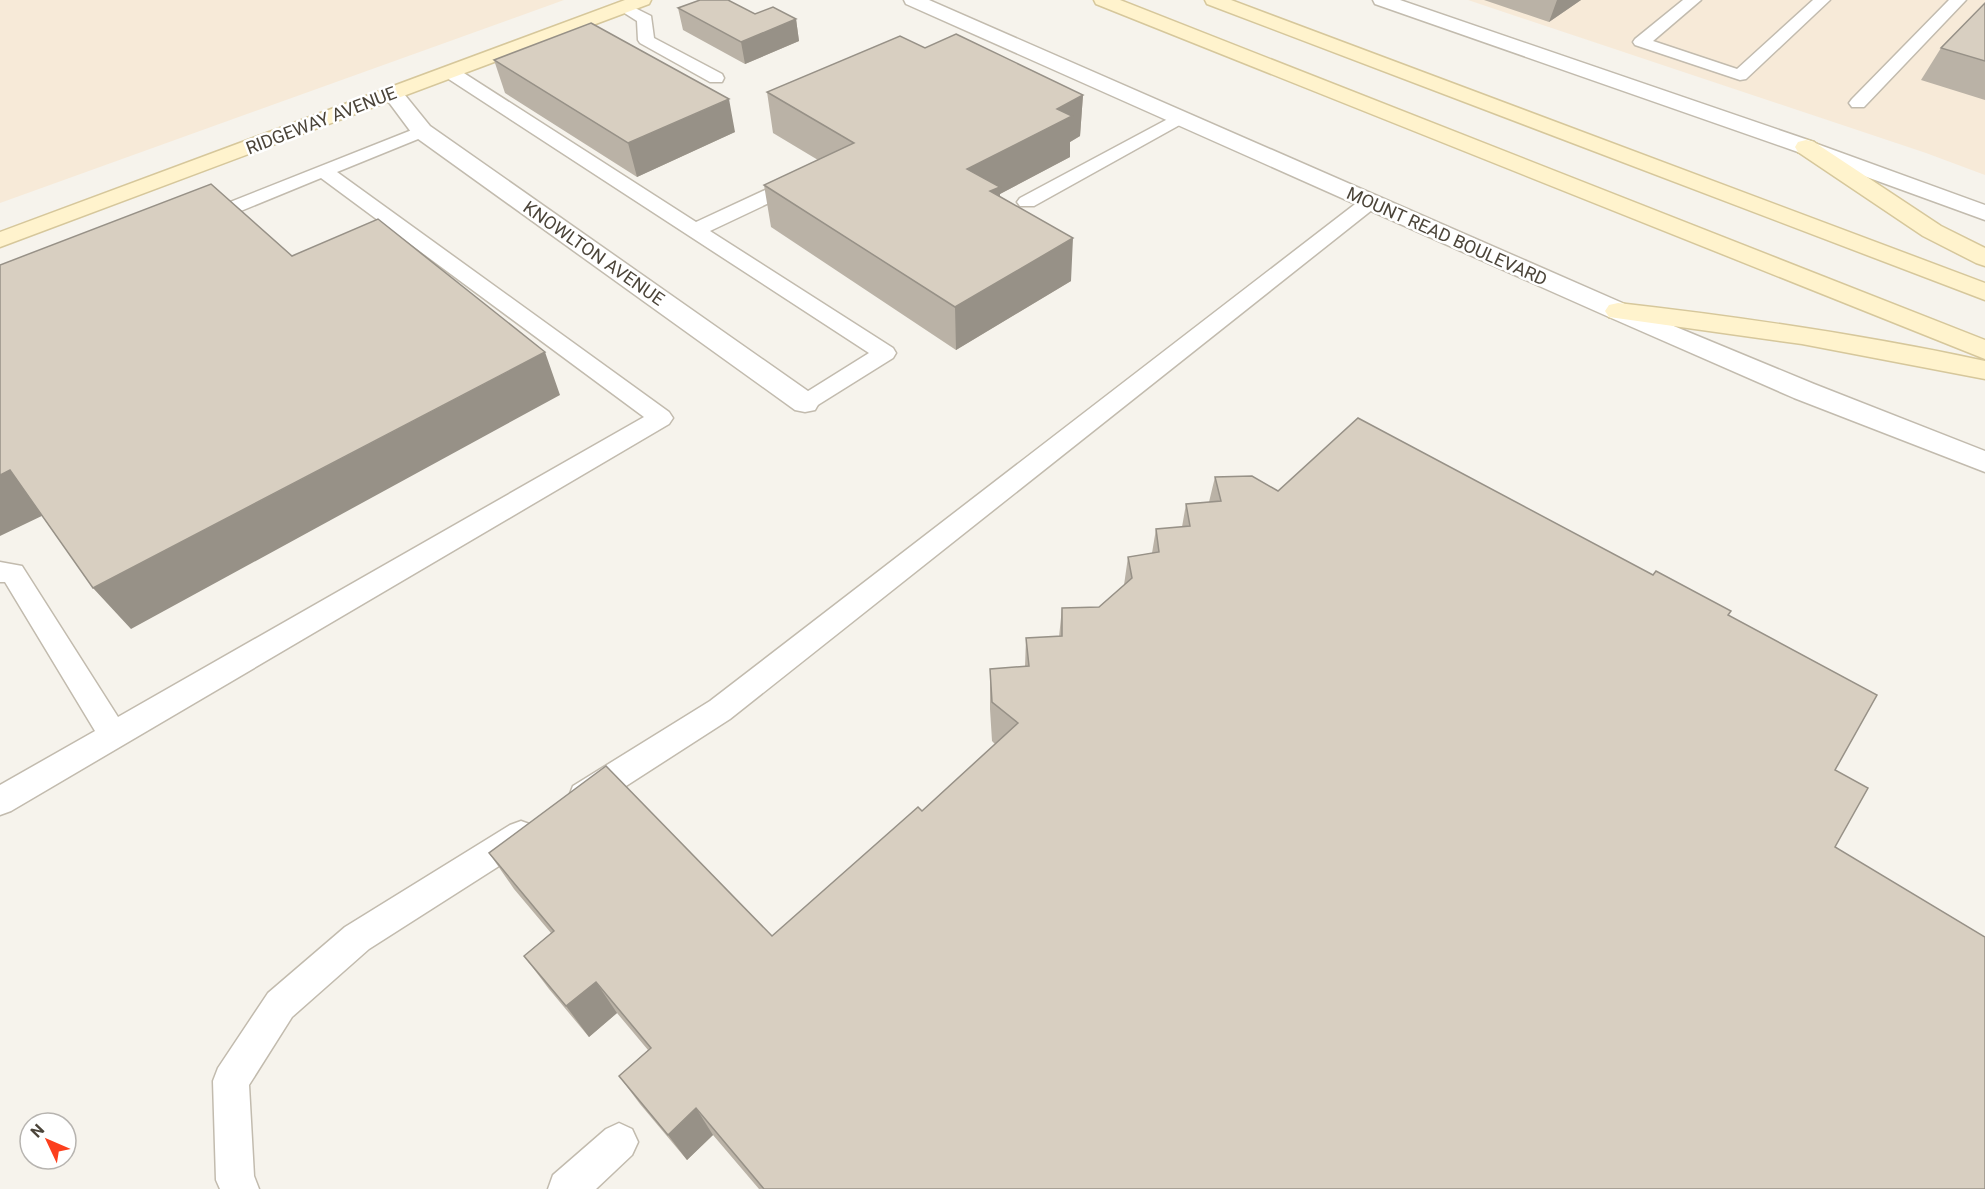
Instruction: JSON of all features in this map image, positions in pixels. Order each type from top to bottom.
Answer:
[{"type":"main road","points":[[1103,0],[1985,350]]},
{"type":"main road","points":[[1214,0],[1985,292]]},
{"type":"main road","name":"RIDGEWAY AVENUE","points":[[0,240],[632,3]]},
{"type":"main road","points":[[1806,147],[1932,231],[1985,258]]},
{"type":"main road","points":[[1618,311],[1805,335],[1985,370]]},
{"type":"street","name":"MOUNT READ BOULEVARD","points":[[913,0],[1618,311],[1804,391],[1985,462]]},
{"type":"street","points":[[1383,0],[1806,147],[1985,213]]},
{"type":"street","name":"KNOWLTON AVENUE","points":[[393,93],[422,131],[806,403]]},
{"type":"lane","points":[[1693,0],[1641,42],[1740,75],[1822,0]]},
{"type":"lane","points":[[1858,103],[1959,0]]},
{"type":"lane","points":[[632,3],[645,19],[646,40],[716,78]]},
{"type":"lane","points":[[450,72],[885,353],[806,403]]},
{"type":"lane","points":[[1027,202],[1179,118]]},
{"type":"lane","points":[[183,227],[422,131]]},
{"type":"lane","points":[[0,801],[661,418],[323,171]]},
{"type":"lane","points":[[695,230],[816,174]]},
{"type":"lane","points":[[240,1189],[235,1180],[231,1081],[280,1005],[357,938],[720,710],[1370,202]]},
{"type":"lane","points":[[0,572],[13,573],[114,736]]},
{"type":"lane","points":[[567,1189],[619,1142]]},
{"type":"shaded area","points":[[0,0],[564,0],[0,203]]},
{"type":"shaded area","points":[[1468,0],[1985,0],[1985,175],[1926,153]]},
{"type":"building","points":[[700,0],[728,0],[755,14],[773,7],[796,19],[741,42],[678,8]]},
{"type":"building","points":[[1985,3],[1985,61],[1941,48]]},
{"type":"building","points":[[591,23],[729,99],[628,143],[494,60]]},
{"type":"building","points":[[956,34],[1083,95],[1057,109],[1072,116],[967,169],[1000,187],[990,191],[1073,238],[955,307],[764,185],[854,143],[767,92],[900,36],[925,48]]},
{"type":"building","points":[[211,184],[292,256],[378,219],[545,352],[93,588],[10,470],[0,475],[0,265]]},
{"type":"building","points":[[1358,418],[1653,575],[1656,571],[1731,611],[1728,615],[1877,695],[1835,770],[1868,788],[1835,847],[1985,937],[1985,1189],[764,1189],[696,1108],[668,1135],[619,1076],[651,1048],[596,982],[566,1006],[524,956],[554,931],[489,853],[606,766],[772,936],[918,807],[922,811],[1018,723],[992,702],[990,669],[1029,666],[1026,638],[1062,636],[1062,608],[1099,607],[1132,578],[1128,557],[1159,552],[1156,529],[1190,526],[1186,504],[1221,501],[1215,477],[1252,476],[1278,491]]}]
